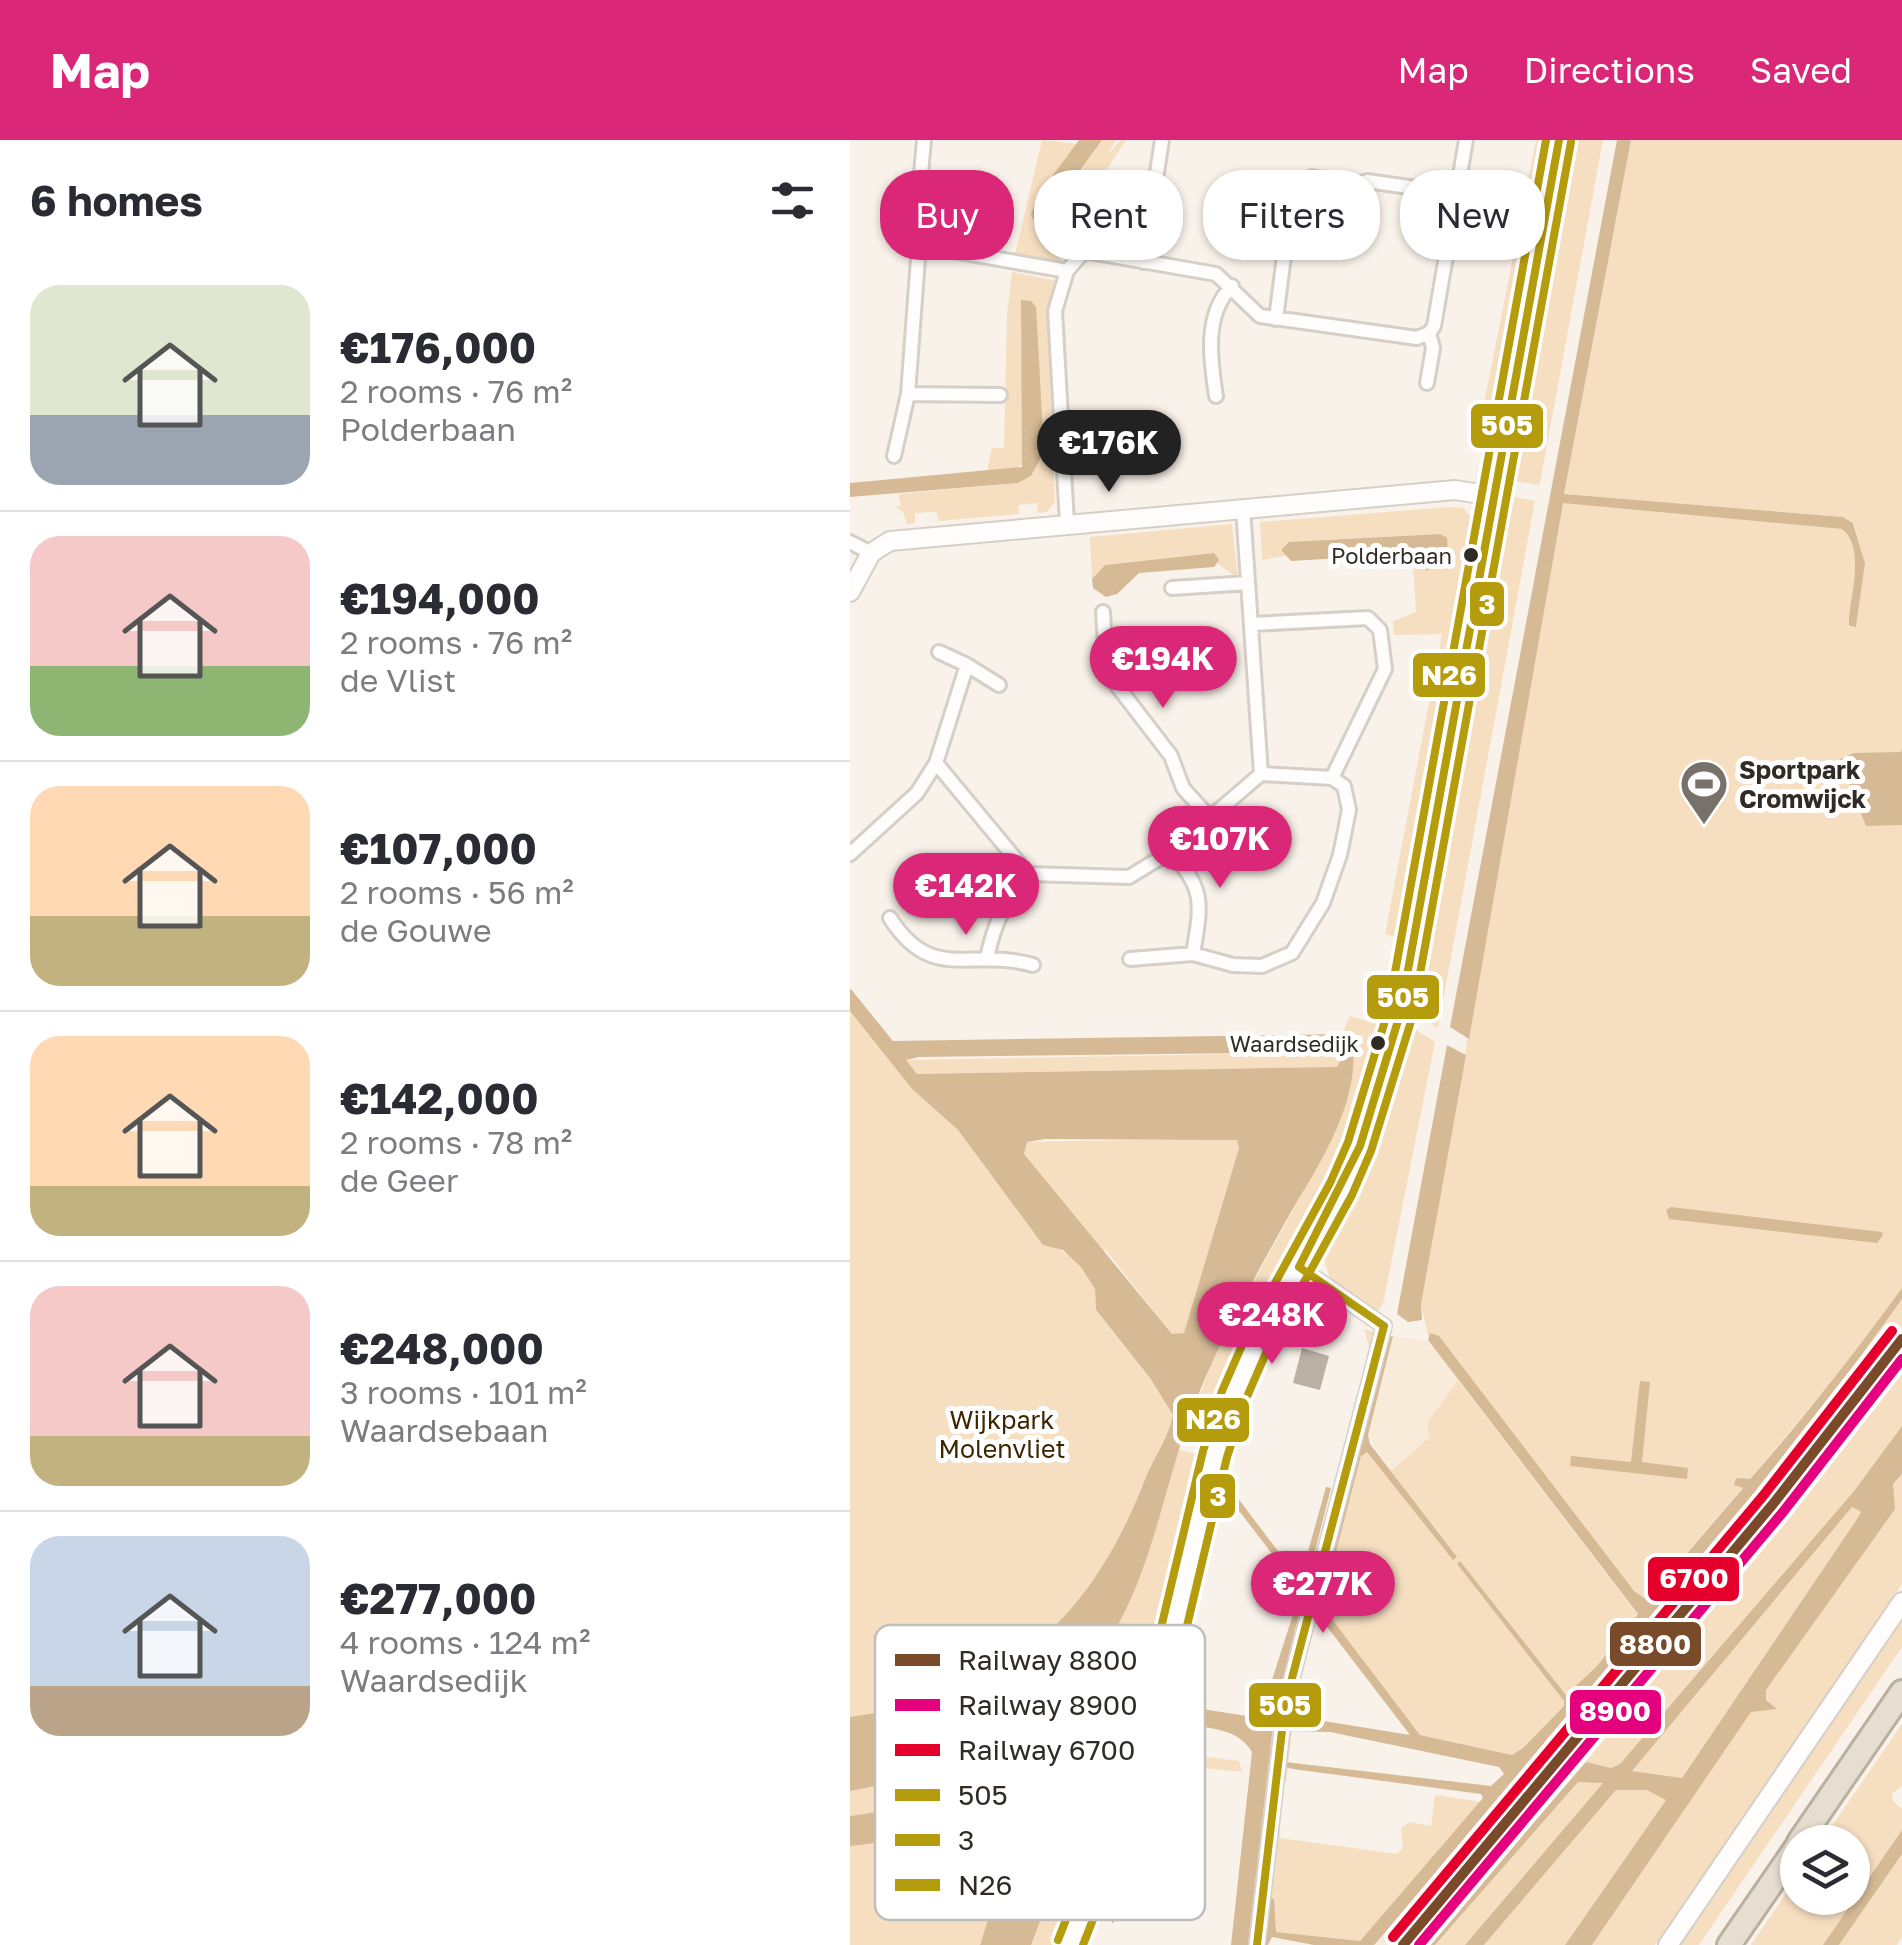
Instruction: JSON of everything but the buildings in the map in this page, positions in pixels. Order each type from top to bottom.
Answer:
[{"type":"highway","points":[[1811,1825],[1902,1692]]},
{"type":"highway","points":[[1729,1945],[1780,1870]]},
{"type":"street","points":[[921,170],[924,140]]},
{"type":"street","points":[[1143,262],[1162,140]]},
{"type":"street","points":[[1461,170],[1466,140]]},
{"type":"street","points":[[1174,1625],[1214,1454],[1229,1410],[1258,1340],[1360,1146],[1400,1014],[1559,140]]},
{"type":"street","points":[[1276,319],[1288,225],[1306,212],[1312,178],[1357,186],[1368,180],[1400,185]]},
{"type":"street","points":[[1067,523],[1055,311],[1067,271],[1084,251],[1216,274],[1260,316],[1417,338],[1434,326],[1446,260]]},
{"type":"street","points":[[894,456],[908,394],[917,260]]},
{"type":"street","points":[[1006,260],[1067,271]]},
{"type":"street","points":[[1216,396],[1209,354],[1218,300],[1232,286]]},
{"type":"street","points":[[1427,383],[1433,348],[1429,333]]},
{"type":"street","points":[[908,394],[1000,395]]},
{"type":"street","points":[[850,592],[871,553],[890,540],[1456,490],[1493,496]]},
{"type":"street","points":[[1243,508],[1262,774]]},
{"type":"street","points":[[850,542],[871,553]]},
{"type":"street","points":[[1172,588],[1248,583]]},
{"type":"street","points":[[1103,612],[1105,645],[1115,683],[1171,756],[1183,788],[1209,817]]},
{"type":"street","points":[[1253,624],[1368,618],[1380,630],[1385,669],[1332,778]]},
{"type":"street","points":[[940,652],[999,685]]},
{"type":"street","points":[[850,854],[917,793],[936,764],[967,665]]},
{"type":"street","points":[[936,764],[1028,874],[1129,877],[1170,852],[1262,774],[1332,778],[1344,786],[1350,810],[1340,855],[1323,903],[1292,953],[1262,966],[1232,965],[1193,954],[1130,959]]},
{"type":"street","points":[[1170,852],[1192,875],[1199,896],[1193,954]]},
{"type":"street","points":[[987,958],[993,928],[1009,895],[1028,874]]},
{"type":"street","points":[[890,918],[904,941],[922,955],[951,961],[987,958],[1033,965]]},
{"type":"street","points":[[1257,1945],[1285,1705],[1384,1326],[1299,1267]]},
{"type":"street","points":[[1668,1945],[1902,1602]]},
{"type":"street","points":[[1070,1945],[1080,1920]]},
{"type":"shaded area","points":[[1079,140],[1102,140],[1080,170],[1057,170]]},
{"type":"shaded area","points":[[1617,140],[1631,140],[1564,494],[1843,517],[1853,523],[1865,563],[1856,627],[1849,626],[1855,558],[1849,537],[1842,529],[1563,503],[1469,1039],[1450,1027]]},
{"type":"shaded area","points":[[1021,300],[1031,301],[1036,307],[1044,452],[1031,476],[1018,483],[850,497],[850,483],[1022,467]]},
{"type":"shaded area","points":[[1440,534],[1447,538],[1446,554],[1427,570],[1391,555],[1291,561],[1281,550],[1289,542]]},
{"type":"shaded area","points":[[1214,553],[1219,560],[1214,567],[1139,573],[1117,594],[1106,597],[1093,588],[1092,579],[1105,565]]},
{"type":"shaded area","points":[[1902,748],[1902,825],[1866,826],[1840,759],[1854,753],[1901,752]]},
{"type":"shaded area","points":[[850,988],[893,1041],[1345,1034],[1352,1039],[1351,1085],[1345,1108],[1202,1385],[1136,1587],[1118,1625],[1055,1625],[1098,1573],[1124,1528],[1173,1415],[1150,1378],[1096,1310],[1095,1289],[1081,1267],[1063,1250],[1043,1245],[958,1130],[912,1089],[850,1011]],"holes":[[[1340,1052],[1342,1058],[1337,1067],[917,1074],[906,1060]],[[1045,1139],[1237,1140],[1239,1148],[1184,1333],[1172,1334],[1024,1154],[1027,1142]]]},
{"type":"shaded area","points":[[1447,1045],[1466,1055],[1421,1304],[1422,1320],[1408,1322],[1397,1314]]},
{"type":"shaded area","points":[[1671,1207],[1883,1235],[1877,1243],[1669,1219],[1666,1210]]},
{"type":"shaded area","points":[[1902,1288],[1902,1299],[1821,1411],[1539,1757],[1374,1945],[1314,1945],[1272,1937],[1268,1945],[1262,1945],[1270,1898],[1274,1899],[1276,1932],[1360,1941],[1483,1798],[1481,1794],[1293,1769],[1286,1767],[1285,1762],[1491,1786],[1504,1774],[1499,1767],[1330,1732],[1289,1731],[1286,1727],[1293,1716],[1410,1735],[1315,1611],[1388,1337],[1393,1336],[1368,1435],[1370,1444],[1457,1557],[1453,1560],[1367,1452],[1361,1456],[1322,1606],[1420,1735],[1512,1755],[1564,1706],[1564,1701],[1457,1564],[1460,1561],[1566,1695],[1597,1666],[1638,1614],[1428,1340],[1430,1333],[1439,1336],[1634,1591],[1647,1600],[1743,1488],[1734,1485],[1736,1478],[1750,1479]]},
{"type":"shaded area","points":[[1902,1299],[1902,1374],[1586,1762],[1428,1945],[1374,1945],[1539,1757],[1821,1411]]},
{"type":"shaded area","points":[[1393,1336],[1430,1341],[1458,1380],[1427,1423],[1430,1437],[1391,1471],[1368,1436]]},
{"type":"shaded area","points":[[1640,1381],[1650,1382],[1642,1462],[1688,1468],[1687,1479],[1570,1466],[1571,1456],[1631,1462]]},
{"type":"shaded area","points":[[1902,1426],[1902,1474],[1893,1484],[1895,1509],[1766,1690],[1766,1700],[1777,1709],[1751,1712],[1592,1945],[1565,1945],[1666,1800],[1647,1790],[1616,1790],[1484,1945],[1465,1945],[1603,1783],[1578,1782],[1435,1945],[1428,1945],[1586,1762],[1611,1768],[1620,1764],[1854,1491]],"holes":[[[1852,1507],[1861,1512],[1682,1778],[1632,1771]]]},
{"type":"shaded area","points":[[1326,1487],[1331,1488],[1275,1709],[1248,1945],[1231,1945],[1252,1752],[1232,1734],[1205,1727],[1205,1709],[1247,1716],[1263,1708],[1299,1589],[1230,1499],[1234,1493],[1296,1575],[1302,1573]]},
{"type":"shaded area","points":[[875,1712],[875,1786],[850,1791],[850,1717]]},
{"type":"shaded area","points":[[875,1812],[875,1843],[850,1846],[850,1816]]},
{"type":"shaded area","points":[[1902,1830],[1902,1854],[1870,1900],[1870,1877]]},
{"type":"shaded area","points":[[1844,1915],[1860,1915],[1839,1945],[1823,1945]]},
{"type":"shaded area","points":[[988,1920],[1041,1920],[1031,1945],[980,1945]]},
{"type":"green space","points":[[1042,140],[1076,144],[1059,170],[1035,170]]},
{"type":"green space","points":[[1102,140],[1116,140],[1107,155],[1121,140],[1126,140],[1106,170],[1081,170]]},
{"type":"green space","points":[[1536,140],[1546,140],[1540,170],[1530,170]]},
{"type":"green space","points":[[1568,140],[1603,140],[1539,485],[1508,480]]},
{"type":"green space","name":"Sportpark Cromwijck","points":[[1631,140],[1902,140],[1902,1288],[1843,1369],[1647,1600],[1634,1591],[1428,1335],[1421,1304],[1562,502],[1842,529],[1850,538],[1855,562],[1849,627],[1856,627],[1865,563],[1854,523],[1843,517],[1564,494]]},
{"type":"green space","points":[[1034,174],[1034,257],[1015,254]]},
{"type":"green space","points":[[1512,260],[1524,260],[1494,418],[1482,414]]},
{"type":"green space","points":[[1012,272],[1057,281],[1048,321],[1055,502],[1047,512],[1038,513],[1037,503],[1019,505],[1019,514],[939,521],[936,512],[915,513],[915,523],[907,524],[903,512],[894,506],[900,506],[899,494],[1018,483],[1031,476],[1044,452],[1022,300],[1023,464],[1013,470],[987,472],[992,448],[1004,448],[1007,314]]},
{"type":"green space","points":[[1507,499],[1535,501],[1438,1028],[1410,1010]]},
{"type":"green space","points":[[1464,508],[1471,518],[1465,563],[1470,564],[1401,938],[1385,934],[1442,634],[1394,635],[1393,621],[1416,612],[1413,565],[1419,568],[1447,552],[1448,542],[1439,534],[1289,542],[1285,556],[1262,560],[1260,522]]},
{"type":"green space","points":[[1232,524],[1238,578],[1218,564],[1214,553],[1105,565],[1092,579],[1090,537]]},
{"type":"green space","name":"Wijkpark Molenvliet","points":[[850,1011],[912,1089],[958,1130],[1033,1232],[1074,1259],[1024,1154],[1027,1142],[1229,1138],[1237,1139],[1239,1148],[1184,1333],[1172,1334],[1105,1249],[1095,1289],[1096,1311],[1150,1378],[1173,1415],[1124,1528],[1098,1573],[1055,1625],[875,1625],[875,1712],[850,1717]]},
{"type":"green space","points":[[1350,1016],[1387,1027],[1360,1127],[1237,1364],[1210,1443],[1184,1437],[1218,1346],[1322,1158],[1349,1094],[1354,1051],[1344,1028]]},
{"type":"green space","points":[[1407,1024],[1435,1042],[1383,1304],[1376,1313],[1330,1280],[1321,1249],[1379,1126]]},
{"type":"green space","points":[[1340,1052],[1338,1067],[917,1074],[906,1060]]},
{"type":"green space","points":[[1902,1299],[1902,1326],[1715,1563],[1705,1554],[1821,1411]]},
{"type":"green space","points":[[1365,1329],[1388,1337],[1351,1467],[1289,1727],[1292,1731],[1286,1783],[1281,1782],[1280,1838],[1397,1854],[1403,1848],[1401,1828],[1410,1822],[1431,1826],[1435,1795],[1480,1802],[1360,1941],[1275,1932],[1274,1900],[1262,1945],[1248,1945],[1275,1709],[1370,1353]]},
{"type":"green space","points":[[1902,1374],[1902,1426],[1854,1491],[1620,1764],[1611,1768],[1586,1762]]},
{"type":"green space","points":[[1458,1380],[1638,1615],[1597,1666],[1566,1695],[1460,1562],[1457,1564],[1564,1701],[1564,1706],[1512,1755],[1420,1735],[1322,1606],[1361,1456],[1367,1451],[1457,1557],[1391,1471],[1430,1437],[1427,1423]]},
{"type":"green space","points":[[1179,1450],[1206,1456],[1166,1625],[1102,1625]]},
{"type":"green space","points":[[1902,1474],[1902,1584],[1655,1945],[1592,1945],[1751,1711],[1776,1708],[1766,1700],[1766,1690],[1894,1509],[1893,1484]]},
{"type":"green space","points":[[1852,1507],[1861,1513],[1682,1778],[1631,1771]]},
{"type":"green space","points":[[1902,1616],[1902,1647],[1699,1945],[1679,1945]]},
{"type":"green space","points":[[1902,1724],[1902,1786],[1892,1794],[1893,1801],[1902,1809],[1902,1830],[1870,1877],[1870,1825],[1833,1825]]},
{"type":"green space","points":[[1205,1757],[1239,1761],[1242,1772],[1205,1768]]},
{"type":"green space","points":[[1578,1781],[1604,1782],[1465,1945],[1435,1945]]},
{"type":"green space","points":[[875,1787],[875,1812],[850,1816],[850,1791]]},
{"type":"green space","points":[[1616,1790],[1647,1790],[1667,1799],[1565,1945],[1484,1945]]},
{"type":"green space","points":[[875,1843],[875,1920],[988,1920],[980,1945],[850,1945],[850,1846]]},
{"type":"green space","points":[[1902,1854],[1902,1937],[1897,1945],[1839,1945],[1860,1915],[1870,1915],[1870,1900]]},
{"type":"green space","points":[[1780,1902],[1780,1915],[1844,1915],[1823,1945],[1751,1945]]},
{"type":"green space","points":[[1041,1920],[1070,1920],[1060,1945],[1031,1945]]},
{"type":"rail line","name":"6700","points":[[1393,1937],[1763,1496],[1892,1331]]},
{"type":"rail line","name":"8800","points":[[1403,1945],[1773,1504],[1902,1339]]},
{"type":"rail line","name":"8900","points":[[1419,1945],[1783,1512],[1902,1359]]},
{"type":"transit line","name":"N26","points":[[1162,1625],[1203,1451],[1222,1391],[1247,1334],[1330,1183],[1348,1142],[1388,1011],[1546,140]]},
{"type":"transit line","name":"505","points":[[1299,1267],[1360,1146],[1400,1014],[1559,140]]},
{"type":"transit line","name":"3","points":[[1187,1625],[1227,1457],[1246,1399],[1269,1346],[1352,1195],[1371,1151],[1412,1018],[1571,142]]},
{"type":"transit line","name":"505","points":[[1299,1267],[1384,1326]]},
{"type":"transit line","name":"505","points":[[1257,1945],[1285,1705],[1384,1326]]},
{"type":"transit line","name":"N26","points":[[1058,1940],[1066,1920]]},
{"type":"transit line","name":"3","points":[[1083,1945],[1093,1920]]},
{"type":"place","name":"Polderbaan","points":[[1471,555]]},
{"type":"place","name":"Sportpark Cromwijck","points":[[1704,826]]},
{"type":"place","name":"Waardsedijk","points":[[1378,1043]]}]
